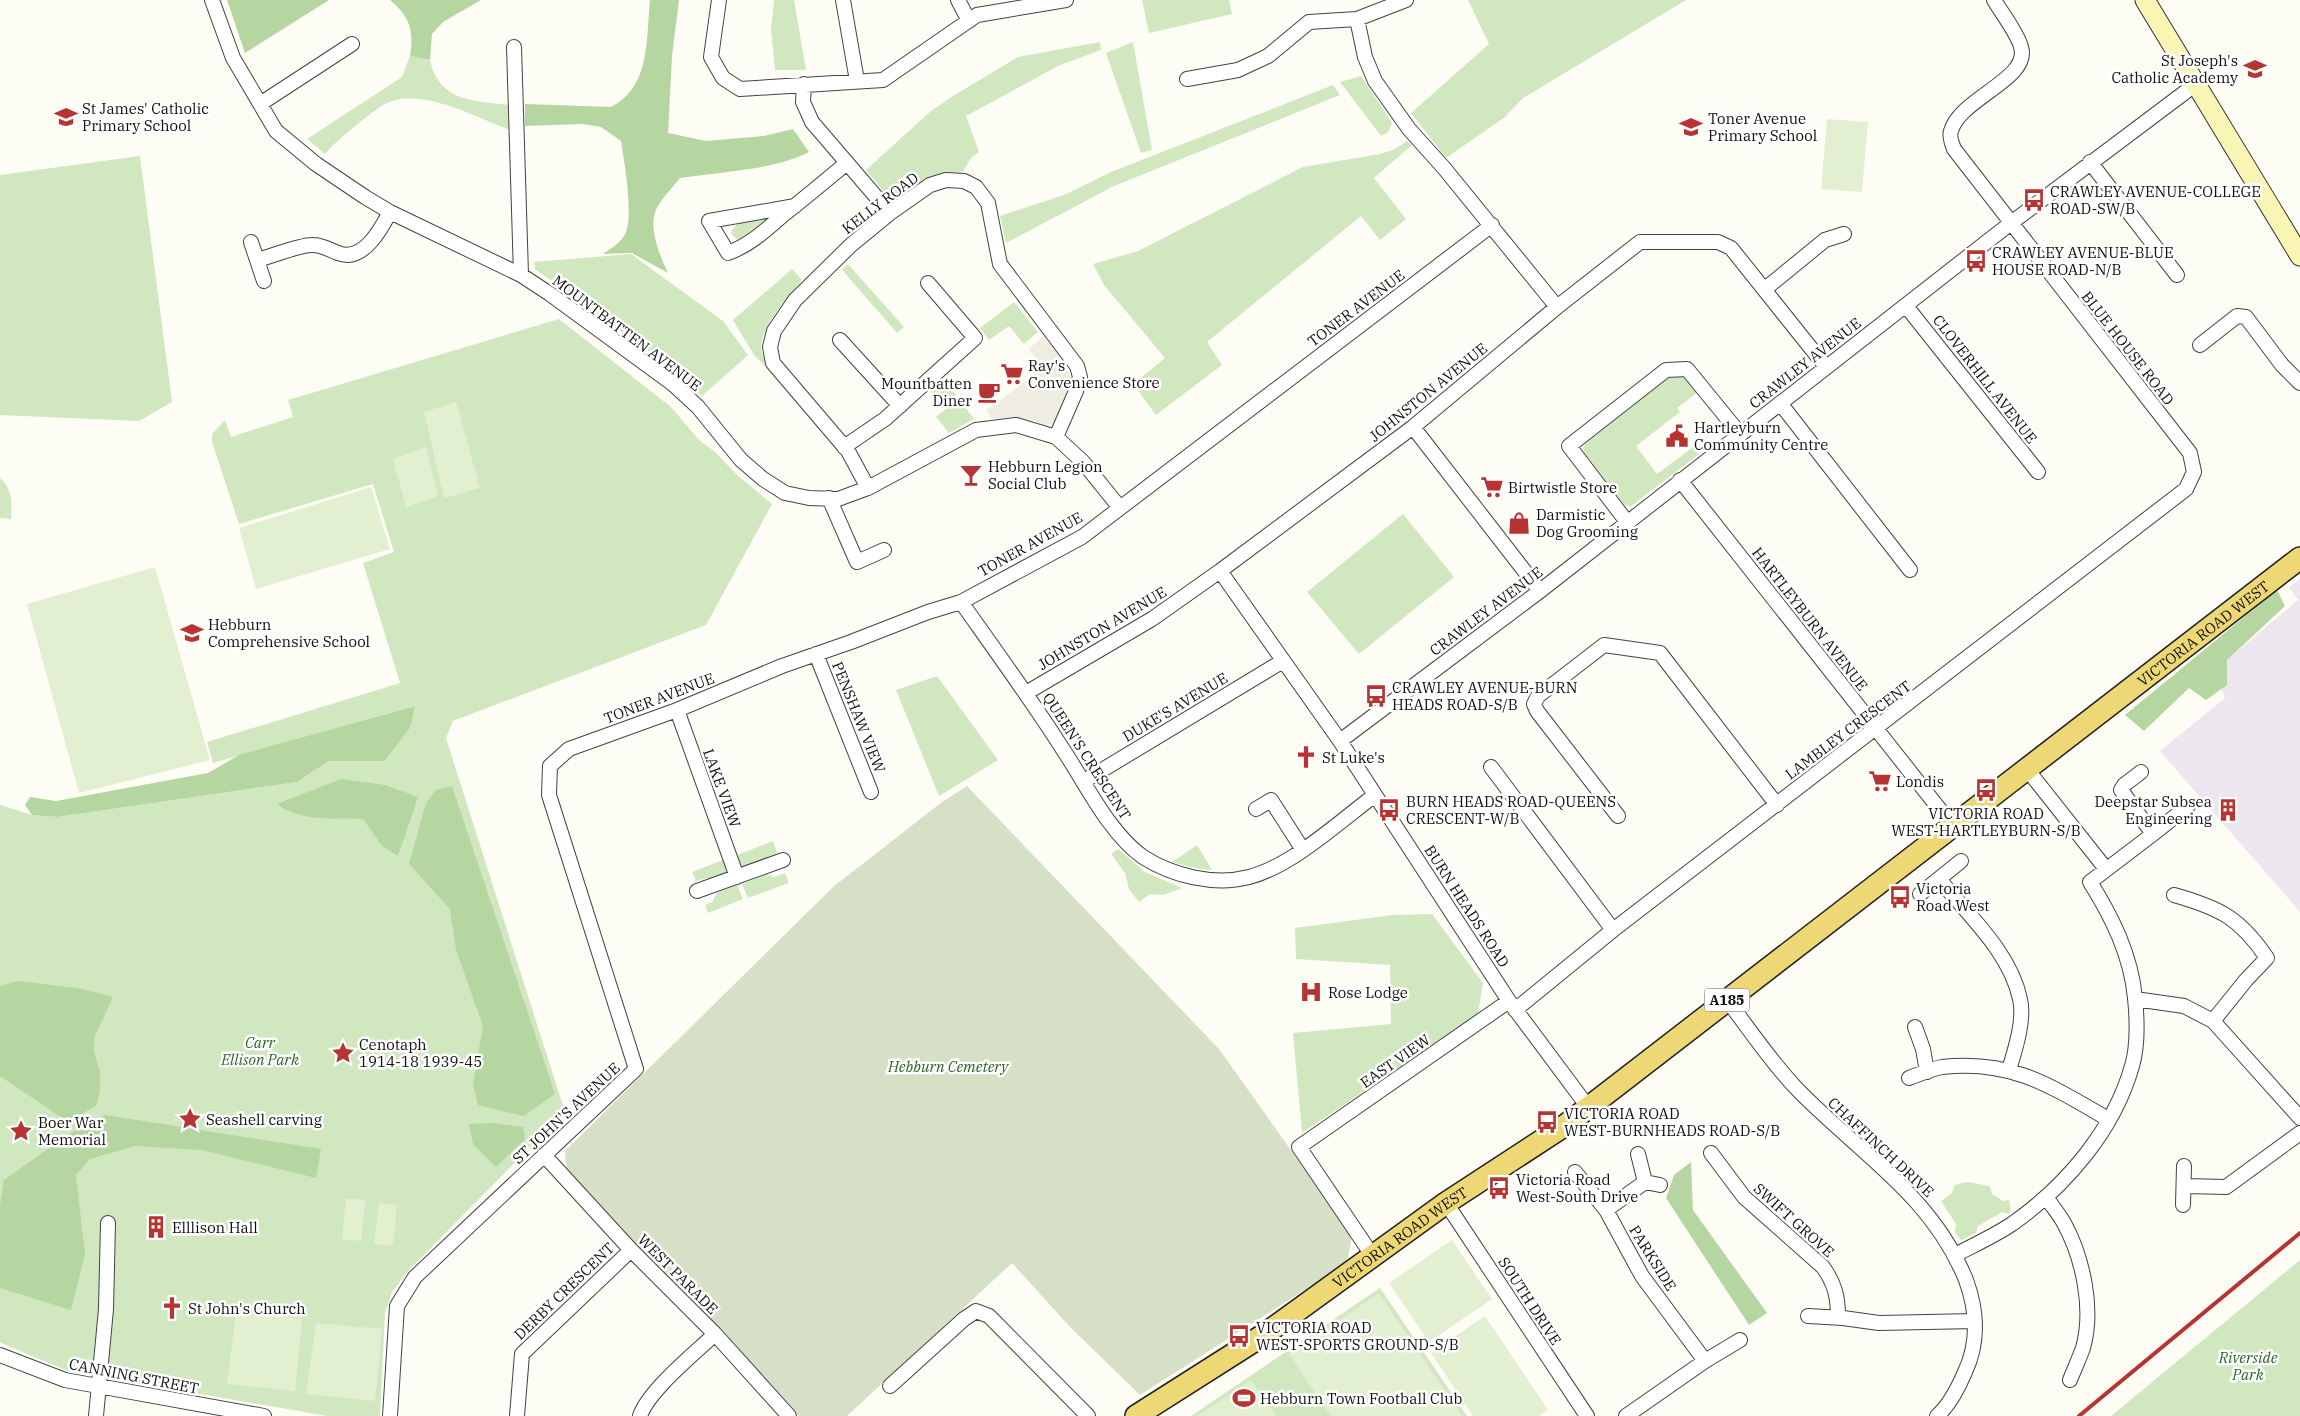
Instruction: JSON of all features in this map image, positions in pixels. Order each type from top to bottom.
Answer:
[{"type":"main road","points":[[2145,0],[2300,256]]},
{"type":"main road","name":"VICTORIA ROAD WEST","points":[[1136,1416],[1264,1334],[1446,1203],[1567,1124],[2300,558]]},
{"type":"street","points":[[719,0],[711,57],[724,78],[740,89],[883,80],[977,15],[1066,0]]},
{"type":"street","points":[[843,0],[857,81]]},
{"type":"street","points":[[958,0],[969,21]]},
{"type":"street","points":[[1187,80],[1238,70],[1268,56],[1309,22],[1356,19],[1406,0]]},
{"type":"street","name":"BLUE HOUSE ROAD","points":[[1994,0],[2021,47],[2022,61],[2014,72],[1958,115],[1950,133],[1954,149],[2190,453],[2194,472]]},
{"type":"street","name":"MOUNTBATTEN AVENUE","points":[[212,1],[232,58],[276,131],[316,164],[390,212],[521,275],[550,294],[673,384],[698,407],[742,460],[763,479],[785,493],[809,498],[838,499],[868,488],[976,430],[1016,425],[1056,437],[1083,462],[1120,508]]},
{"type":"street","points":[[1356,19],[1365,57],[1375,81],[1409,129],[1492,225],[1557,307]]},
{"type":"street","points":[[260,104],[352,44]]},
{"type":"street","points":[[514,47],[521,275]]},
{"type":"street","points":[[804,84],[803,102],[812,122],[890,213]]},
{"type":"street","name":"CRAWLEY AVENUE","points":[[1340,741],[1540,591],[2010,223],[2196,84]]},
{"type":"street","points":[[2090,162],[2177,275]]},
{"type":"street","points":[[795,206],[709,221],[728,253],[754,239],[795,206],[847,163]]},
{"type":"street","name":"KELLY ROAD","points":[[868,488],[844,447],[773,363],[770,347],[774,331],[795,300],[851,245],[890,213],[930,185],[946,180],[964,180],[976,187],[988,203],[1000,264],[1077,366],[1080,377],[1078,384],[1056,437]]},
{"type":"street","points":[[257,260],[312,245],[339,254],[352,254],[365,247],[378,235],[390,212]]},
{"type":"street","name":"TONER AVENUE","points":[[550,766],[569,749],[677,710],[816,654],[928,612],[961,602],[1082,537],[1492,225]]},
{"type":"street","points":[[1765,288],[1825,240],[1844,234]]},
{"type":"street","points":[[251,242],[264,282]]},
{"type":"street","name":"JOHNSTON AVENUE","points":[[1026,693],[1152,619],[1220,572],[1413,427],[1557,307],[1640,242],[1718,242],[1731,248],[1765,288],[1826,367]]},
{"type":"street","points":[[844,447],[885,419],[975,338],[928,283]]},
{"type":"street","name":"CLOVERHILL AVENUE","points":[[1906,306],[2038,472]]},
{"type":"street","points":[[2200,345],[2237,316],[2246,317],[2282,365],[2300,383]]},
{"type":"street","points":[[840,340],[900,406]]},
{"type":"street","points":[[1627,522],[1569,446],[1666,370],[1687,370],[1740,434]]},
{"type":"street","points":[[1780,403],[1910,570]]},
{"type":"street","points":[[1413,427],[1540,591]]},
{"type":"street","name":"LAMBLEY CRESCENT","points":[[1512,1006],[1614,930],[2186,490],[2194,472]]},
{"type":"street","name":"HARTLEYBURN AVENUE","points":[[1680,480],[1952,825]]},
{"type":"street","points":[[830,498],[857,562],[884,550]]},
{"type":"street","name":"BURN HEADS ROAD","points":[[1220,572],[1340,741],[1512,1006],[1588,1107]]},
{"type":"street","name":"QUEEN'S CRESCENT","points":[[961,602],[1026,693],[1116,831],[1143,856],[1196,879],[1222,880],[1249,877],[1286,862],[1375,795]]},
{"type":"street","points":[[1618,816],[1537,711],[1534,704],[1538,696],[1604,644],[1660,653],[1777,805]]},
{"type":"street","name":"PENSHAW VIEW","points":[[816,654],[871,792]]},
{"type":"street","name":"DUKE'S AVENUE","points":[[1084,781],[1283,661]]},
{"type":"street","name":"LAKE VIEW","points":[[677,710],[737,877]]},
{"type":"street","name":"ST JOHN'S AVENUE","points":[[390,1416],[397,1306],[415,1277],[636,1069],[549,795],[550,766]]},
{"type":"street","points":[[1491,767],[1614,930]]},
{"type":"street","points":[[2026,768],[2106,869]]},
{"type":"street","points":[[2141,772],[2124,785],[2122,790],[2153,834]]},
{"type":"street","points":[[1256,809],[1270,800],[1303,850]]},
{"type":"street","points":[[1955,1255],[2010,1225],[2046,1197],[2069,1174],[2108,1119],[2132,1065],[2135,1042],[2135,999],[2123,947],[2110,915],[2090,882],[2188,806]]},
{"type":"street","points":[[696,890],[783,860]]},
{"type":"street","points":[[1920,894],[1961,861]]},
{"type":"street","points":[[1939,880],[1988,938],[2011,970],[2021,1000],[2018,1038],[2009,1070]]},
{"type":"street","points":[[2174,895],[2223,912],[2253,936],[2267,958],[2246,980],[2213,1021]]},
{"type":"street","points":[[2135,999],[2184,1006],[2213,1021],[2300,1118]]},
{"type":"street","name":"CHAFFINCH DRIVE","points":[[1727,1000],[1781,1072],[1825,1117],[1891,1174],[1921,1204],[1955,1255],[1972,1296],[1975,1321],[1972,1356],[1959,1386],[1937,1416]]},
{"type":"street","name":"EAST VIEW","points":[[1372,1255],[1299,1147],[1512,1006]]},
{"type":"street","points":[[1915,1027],[1923,1049],[1927,1072]]},
{"type":"street","points":[[1909,1078],[1940,1067],[1998,1067],[2063,1092],[2108,1119]]},
{"type":"street","points":[[2185,1186],[2226,1187],[2300,1133]]},
{"type":"street","name":"SWIFT GROVE","points":[[1711,1153],[1744,1197],[1823,1267],[1832,1280],[1838,1296],[1838,1317]]},
{"type":"street","points":[[1638,1154],[1645,1182]]},
{"type":"street","name":"WEST PARADE","points":[[544,1155],[631,1250],[715,1334],[789,1416]]},
{"type":"street","points":[[2183,1205],[2185,1186],[2184,1166]]},
{"type":"street","name":"PARKSIDE","points":[[1575,1172],[1606,1210],[1642,1276],[1705,1361]]},
{"type":"street","points":[[1606,1210],[1645,1182],[1660,1185]]},
{"type":"street","points":[[2046,1197],[2067,1231],[2077,1254],[2085,1291],[2087,1326],[2083,1347],[2070,1380]]},
{"type":"street","name":"SOUTH DRIVE","points":[[1446,1203],[1587,1416]]},
{"type":"street","points":[[96,1416],[97,1387],[106,1309],[108,1223]]},
{"type":"street","name":"DERBY CRESCENT","points":[[517,1416],[522,1354],[631,1250]]},
{"type":"street","points":[[890,1386],[964,1319],[976,1311],[989,1316],[1088,1416]]},
{"type":"street","points":[[1808,1316],[1838,1317],[1879,1323],[1975,1321]]},
{"type":"street","points":[[640,1416],[643,1407],[657,1391],[715,1334]]},
{"type":"street","points":[[1626,1416],[1705,1361],[1740,1340]]},
{"type":"street","name":"CANNING STREET","points":[[0,1355],[65,1380],[264,1416]]},
{"type":"shaded area","points":[[1043,336],[1063,360],[1071,378],[1057,419],[1052,424],[1045,425],[1012,417],[992,419],[986,410],[1043,369],[1029,349]]},
{"type":"shaded area","points":[[2300,579],[2300,912],[2160,751],[2225,698],[2215,670],[2298,600],[2289,587]]},
{"type":"green space","points":[[227,0],[329,0],[245,53]]},
{"type":"green space","points":[[390,0],[481,0],[443,22],[432,34],[430,60],[410,56],[411,31],[409,25],[402,12]]},
{"type":"green space","points":[[650,0],[679,0],[672,56],[668,133],[706,141],[764,136],[793,129],[809,152],[764,167],[680,178],[658,206],[653,222],[661,258],[668,273],[632,253],[603,254],[615,246],[624,236],[629,217],[628,190],[621,141],[601,127],[583,124],[525,126],[525,104],[611,107],[624,98],[640,74],[644,60]]},
{"type":"green space","points":[[774,0],[794,0],[806,70],[775,70],[771,30]]},
{"type":"green space","points":[[1142,0],[1229,0],[1232,14],[1149,33]]},
{"type":"green space","points":[[1468,0],[1686,0],[1523,98],[1505,117],[1446,158],[1411,113],[1489,44]]},
{"type":"green space","points":[[1100,42],[1101,50],[1058,66],[966,116],[979,152],[971,158],[963,172],[935,175],[896,200],[889,198],[866,170],[931,111],[1018,57]]},
{"type":"green space","points":[[1133,42],[1152,150],[1141,153],[1106,53]]},
{"type":"green space","points":[[410,56],[430,60],[441,84],[450,92],[460,97],[510,105],[512,131],[467,112],[433,101],[401,99],[387,103],[376,110],[341,138],[325,154],[307,139],[402,77]]},
{"type":"green space","points":[[1361,76],[1392,123],[1388,132],[1381,136],[1340,82]]},
{"type":"green space","points":[[1333,85],[1340,95],[1114,186],[1006,243],[1000,216],[1064,195],[1111,172]]},
{"type":"green space","points":[[1827,119],[1868,122],[1862,192],[1821,189]]},
{"type":"green space","points":[[1407,141],[1412,145],[1374,178],[1406,219],[1380,240],[1361,216],[1207,342],[1222,365],[1156,415],[1133,384],[1165,358],[1104,285],[1093,264],[1138,251],[1303,167],[1380,154],[1395,149]]},
{"type":"green space","points":[[140,156],[172,402],[139,421],[0,415],[0,175]]},
{"type":"green space","points":[[770,217],[739,241],[731,234],[733,228],[741,222]]},
{"type":"green space","points":[[631,254],[723,321],[748,355],[702,396],[655,356],[535,269],[534,262]]},
{"type":"green space","points":[[848,264],[904,327],[897,333],[842,270]]},
{"type":"green space","points":[[792,269],[802,280],[777,311],[766,330],[761,349],[768,369],[754,355],[733,320]]},
{"type":"green space","points":[[1014,302],[1038,332],[1024,344],[1009,326],[989,340],[980,328]]},
{"type":"green space","name":"Carr Ellison Park","points":[[559,319],[671,407],[699,440],[714,451],[736,474],[772,504],[706,625],[453,721],[446,738],[563,1106],[537,1140],[407,1272],[392,1292],[385,1313],[380,1416],[327,1416],[68,1371],[0,1342],[0,805],[32,815],[57,817],[297,782],[329,761],[385,761],[410,728],[414,706],[213,763],[207,742],[400,683],[363,563],[394,552],[373,484],[239,524],[212,442],[212,434],[225,420],[231,437],[293,417],[288,400]]},
{"type":"green space","points":[[1684,375],[1698,392],[1677,408],[1680,412],[1636,446],[1657,474],[1693,447],[1699,454],[1630,507],[1624,504],[1583,451],[1585,444],[1669,377]]},
{"type":"green space","points":[[943,381],[947,383],[974,419],[949,433],[936,417],[947,408],[929,390]]},
{"type":"green space","points":[[456,402],[480,488],[444,498],[424,412]]},
{"type":"green space","points":[[426,447],[438,496],[406,507],[393,459]]},
{"type":"green space","points":[[0,478],[9,492],[11,519],[0,518]]},
{"type":"green space","points":[[371,487],[390,549],[256,589],[239,528]]},
{"type":"green space","points":[[1403,514],[1454,577],[1359,654],[1307,592]]},
{"type":"green space","points":[[155,567],[210,760],[79,793],[27,604]]},
{"type":"green space","points":[[2277,590],[2285,606],[2227,660],[2227,685],[2206,700],[2189,688],[2144,731],[2125,715]]},
{"type":"green space","points":[[937,676],[998,760],[939,796],[896,690]]},
{"type":"green space","points":[[415,706],[410,728],[385,761],[329,761],[297,782],[57,817],[32,815],[25,805],[30,797],[56,801],[208,773],[239,755]]},
{"type":"green space","points":[[341,779],[385,785],[418,797],[398,856],[382,846],[363,819],[318,818],[296,814],[277,804]]},
{"type":"green space","points":[[452,786],[555,1094],[524,1116],[478,1105],[473,1084],[483,1026],[456,950],[450,909],[409,864],[426,803],[436,790]]},
{"type":"green space","name":"Hebburn Cemetery","points":[[967,786],[1219,1049],[1352,1236],[1347,1263],[1140,1395],[1070,1327],[1012,1263],[847,1416],[799,1416],[567,1173],[565,1151],[833,887],[942,802]]},
{"type":"green space","points":[[773,841],[777,853],[769,856],[761,865],[745,868],[739,863],[737,855]]},
{"type":"green space","points":[[1197,845],[1212,870],[1172,862]]},
{"type":"green space","points":[[1118,849],[1145,872],[1182,888],[1163,895],[1150,894],[1139,902],[1129,889],[1125,873],[1111,854]]},
{"type":"green space","points":[[725,859],[729,866],[723,877],[714,881],[708,878],[696,881],[692,872]]},
{"type":"green space","points":[[785,873],[789,883],[748,898],[742,884],[767,874],[774,877]]},
{"type":"green space","points":[[737,885],[743,899],[708,913],[705,905],[712,902],[717,893]]},
{"type":"green space","points":[[1432,914],[1483,983],[1478,1014],[1302,1133],[1293,1033],[1391,1024],[1390,965],[1296,959],[1295,928],[1392,915]]},
{"type":"green space","points":[[19,981],[83,989],[113,997],[94,1038],[94,1052],[100,1072],[100,1091],[97,1105],[68,1122],[0,1076],[0,986]]},
{"type":"green space","points":[[105,1115],[321,1149],[316,1178],[202,1150],[135,1146],[90,1159],[76,1175],[85,1254],[71,1310],[0,1288],[0,1206],[4,1180],[71,1133]]},
{"type":"green space","points":[[492,1123],[523,1127],[525,1139],[496,1167],[473,1144],[469,1124]]},
{"type":"green space","points":[[1691,1162],[1693,1210],[1767,1313],[1749,1325],[1666,1198],[1674,1175]]},
{"type":"green space","points":[[1967,1182],[1990,1186],[1992,1194],[2003,1201],[2009,1200],[2011,1211],[2009,1214],[2002,1212],[1978,1226],[1976,1233],[1961,1240],[1955,1233],[1956,1224],[1941,1201],[1951,1194],[1955,1185]]},
{"type":"green space","points":[[346,1198],[365,1200],[361,1241],[342,1239]]},
{"type":"green space","points":[[379,1203],[397,1205],[393,1246],[374,1244]]},
{"type":"green space","points":[[1452,1240],[1492,1299],[1429,1342],[1389,1283]]},
{"type":"green space","name":"Riverside Park","points":[[2300,1260],[2300,1416],[2111,1416]]},
{"type":"green space","points":[[1380,1288],[1467,1416],[1191,1416]]},
{"type":"green space","points":[[1379,1293],[1462,1416],[1331,1416],[1289,1354]]},
{"type":"green space","points":[[236,1313],[302,1319],[295,1391],[227,1384]]},
{"type":"green space","points":[[1485,1316],[1548,1410],[1539,1416],[1473,1416],[1431,1353]]},
{"type":"green space","points":[[316,1323],[382,1329],[375,1401],[306,1394]]},
{"type":"green space","name":"Hebburn Town Football Club","points":[[1251,1380],[1276,1416],[1198,1416]]},
{"type":"railway","points":[[2079,1416],[2300,1233]]},
{"type":"place","name":"St Joseph's Catholic Academy","points":[[2255,69]]},
{"type":"place","name":"St James' Catholic Primary School","points":[[66,117]]},
{"type":"place","name":"Toner Avenue Primary School","points":[[1691,127]]},
{"type":"place","name":"CRAWLEY AVENUE-COLLEGE ROAD-SW/B","points":[[2034,200]]},
{"type":"place","name":"CRAWLEY AVENUE-BLUE HOUSE ROAD-N/B","points":[[1976,261]]},
{"type":"place","name":"Ray's Convenience Store","points":[[1012,374]]},
{"type":"place","name":"Mountbatten Diner","points":[[989,392]]},
{"type":"place","name":"Hartleyburn Community Centre","points":[[1677,436]]},
{"type":"place","name":"Hebburn Legion Social Club","points":[[971,475]]},
{"type":"place","name":"Birtwistle Store","points":[[1492,487]]},
{"type":"place","name":"Darmistic Dog Grooming","points":[[1519,523]]},
{"type":"place","name":"Hebburn Comprehensive School","points":[[192,633]]},
{"type":"place","name":"CRAWLEY AVENUE-BURN HEADS ROAD-S/B","points":[[1376,696]]},
{"type":"place","name":"St Luke's","points":[[1306,757]]},
{"type":"place","name":"Londis","points":[[1880,781]]},
{"type":"place","name":"VICTORIA ROAD WEST-HARTLEYBURN-S/B","points":[[1986,790]]},
{"type":"place","name":"BURN HEADS ROAD-QUEENS CRESCENT-W/B","points":[[1389,810]]},
{"type":"place","name":"Deepstar Subsea Engineering","points":[[2228,810]]},
{"type":"place","name":"Victoria Road West","points":[[1900,897]]},
{"type":"place","name":"Rose Lodge","points":[[1311,992]]},
{"type":"place","name":"Cenotaph 1914-18 1939-45","points":[[343,1053]]},
{"type":"place","name":"Seashell carving","points":[[190,1119]]},
{"type":"place","name":"VICTORIA ROAD WEST-BURNHEADS ROAD-S/B","points":[[1547,1122]]},
{"type":"place","name":"Boer War Memorial","points":[[21,1131]]},
{"type":"place","name":"Victoria Road West-South Drive","points":[[1499,1188]]},
{"type":"place","name":"Elllison Hall","points":[[156,1227]]},
{"type":"place","name":"St John's Church","points":[[172,1308]]},
{"type":"place","name":"VICTORIA ROAD WEST-SPORTS GROUND-S/B","points":[[1239,1336]]},
{"type":"place","name":"Hebburn Town Football Club","points":[[1244,1398]]}]
